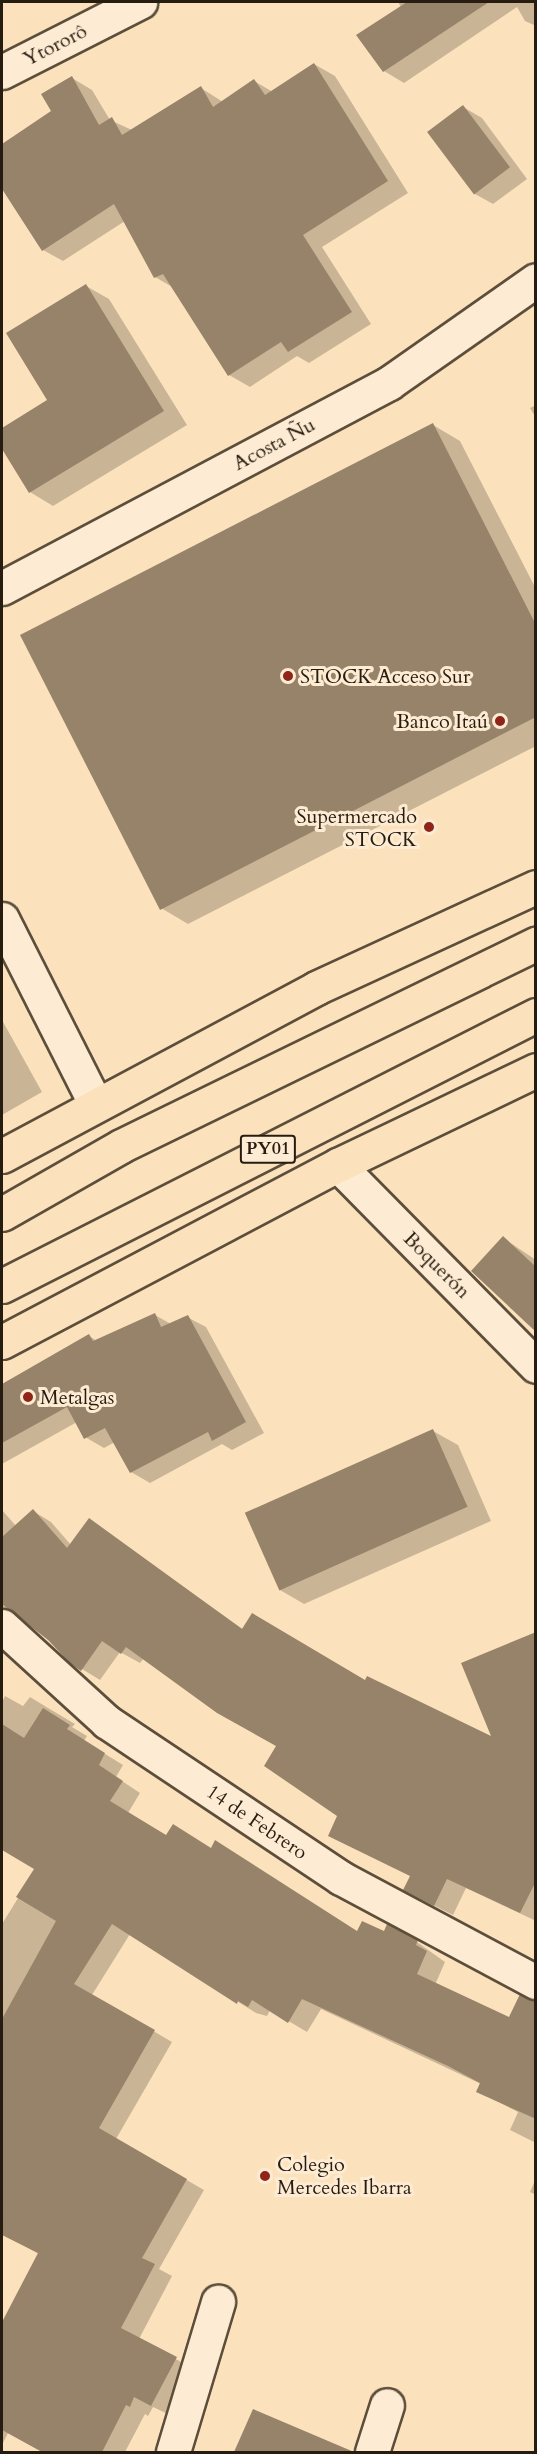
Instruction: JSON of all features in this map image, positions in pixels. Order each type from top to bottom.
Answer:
[{"type":"highway","points":[[2,1156],[316,988],[536,887]]},
{"type":"highway","points":[[2,1214],[121,1146],[536,944]]},
{"type":"highway","name":"PY01","points":[[2,1286],[536,1015]]},
{"type":"highway","points":[[2,1342],[338,1165],[536,1070]]},
{"type":"street","name":"Ytororô","points":[[2,72],[140,2]]},
{"type":"street","name":"Acosta Ñu","points":[[2,588],[389,383],[536,280]]},
{"type":"street","points":[[2,919],[96,1105]]},
{"type":"street","name":"Boquerón","points":[[338,1165],[536,1365]]},
{"type":"street","name":"14 de Febrero","points":[[2,1626],[126,1735],[341,1878],[536,1982]]},
{"type":"street","points":[[173,2452],[218,2302]]},
{"type":"street","points":[[372,2452],[387,2405]]},
{"type":"building","points":[[407,2],[489,2],[383,72],[356,35]]},
{"type":"building","points":[[314,63],[388,181],[303,235],[352,312],[288,352],[281,342],[228,376],[163,274],[154,278],[114,204],[42,251],[2,189],[2,144],[51,111],[41,94],[72,76],[99,125],[112,117],[122,135],[201,86],[213,107],[254,79],[265,95]]},
{"type":"building","points":[[463,105],[510,167],[474,194],[427,132]]},
{"type":"building","points":[[86,284],[164,411],[29,493],[2,449],[2,428],[47,400],[6,333]]},
{"type":"building","name":"STOCK Acceso Sur","points":[[433,423],[536,625],[536,717],[160,910],[20,635]]},
{"type":"building","points":[[503,1236],[536,1267],[536,1332],[471,1271]]},
{"type":"building","points":[[155,1313],[161,1327],[188,1315],[246,1422],[212,1441],[208,1432],[130,1473],[105,1428],[84,1439],[67,1407],[2,1443],[2,1384],[89,1334],[93,1341]]},
{"type":"building","points":[[433,1429],[468,1507],[279,1590],[245,1513]]},
{"type":"building","points":[[33,1509],[67,1548],[89,1518],[242,1629],[252,1613],[365,1680],[367,1676],[491,1736],[461,1663],[536,1632],[536,1881],[520,1913],[447,1879],[434,1906],[403,1890],[410,1876],[328,1836],[337,1816],[264,1766],[276,1746],[217,1713],[126,1647],[121,1654],[102,1641],[81,1671],[70,1663],[48,1640],[2,1604],[2,1537]]},
{"type":"building","points":[[43,1708],[70,1725],[67,1729],[105,1753],[99,1765],[123,1781],[110,1801],[166,1835],[173,1824],[211,1848],[215,1840],[357,1931],[362,1921],[384,1931],[387,1924],[418,1940],[416,1945],[427,1951],[417,1974],[509,2017],[520,1994],[536,2001],[536,2119],[476,2092],[480,2083],[448,2066],[302,1999],[288,2023],[252,2000],[248,2007],[238,2001],[237,2004],[112,1924],[74,1984],[155,2030],[99,2128],[187,2179],[142,2258],[155,2264],[121,2328],[177,2357],[151,2406],[134,2397],[130,2407],[126,2405],[102,2452],[42,2452],[2,2430],[2,2322],[38,2253],[2,2235],[2,2019],[56,1921],[16,1897],[34,1869],[2,1850],[2,1724],[24,1738]]},
{"type":"building","points":[[253,2409],[354,2452],[234,2452]]},
{"type":"place","name":"STOCK Acceso Sur","points":[[288,676]]},
{"type":"place","name":"Banco Itaú","points":[[500,721]]},
{"type":"place","name":"Supermercado STOCK","points":[[429,827]]},
{"type":"place","name":"Metalgas","points":[[28,1397]]},
{"type":"place","name":"Colegio Mercedes Ibarra","points":[[265,2176]]}]
